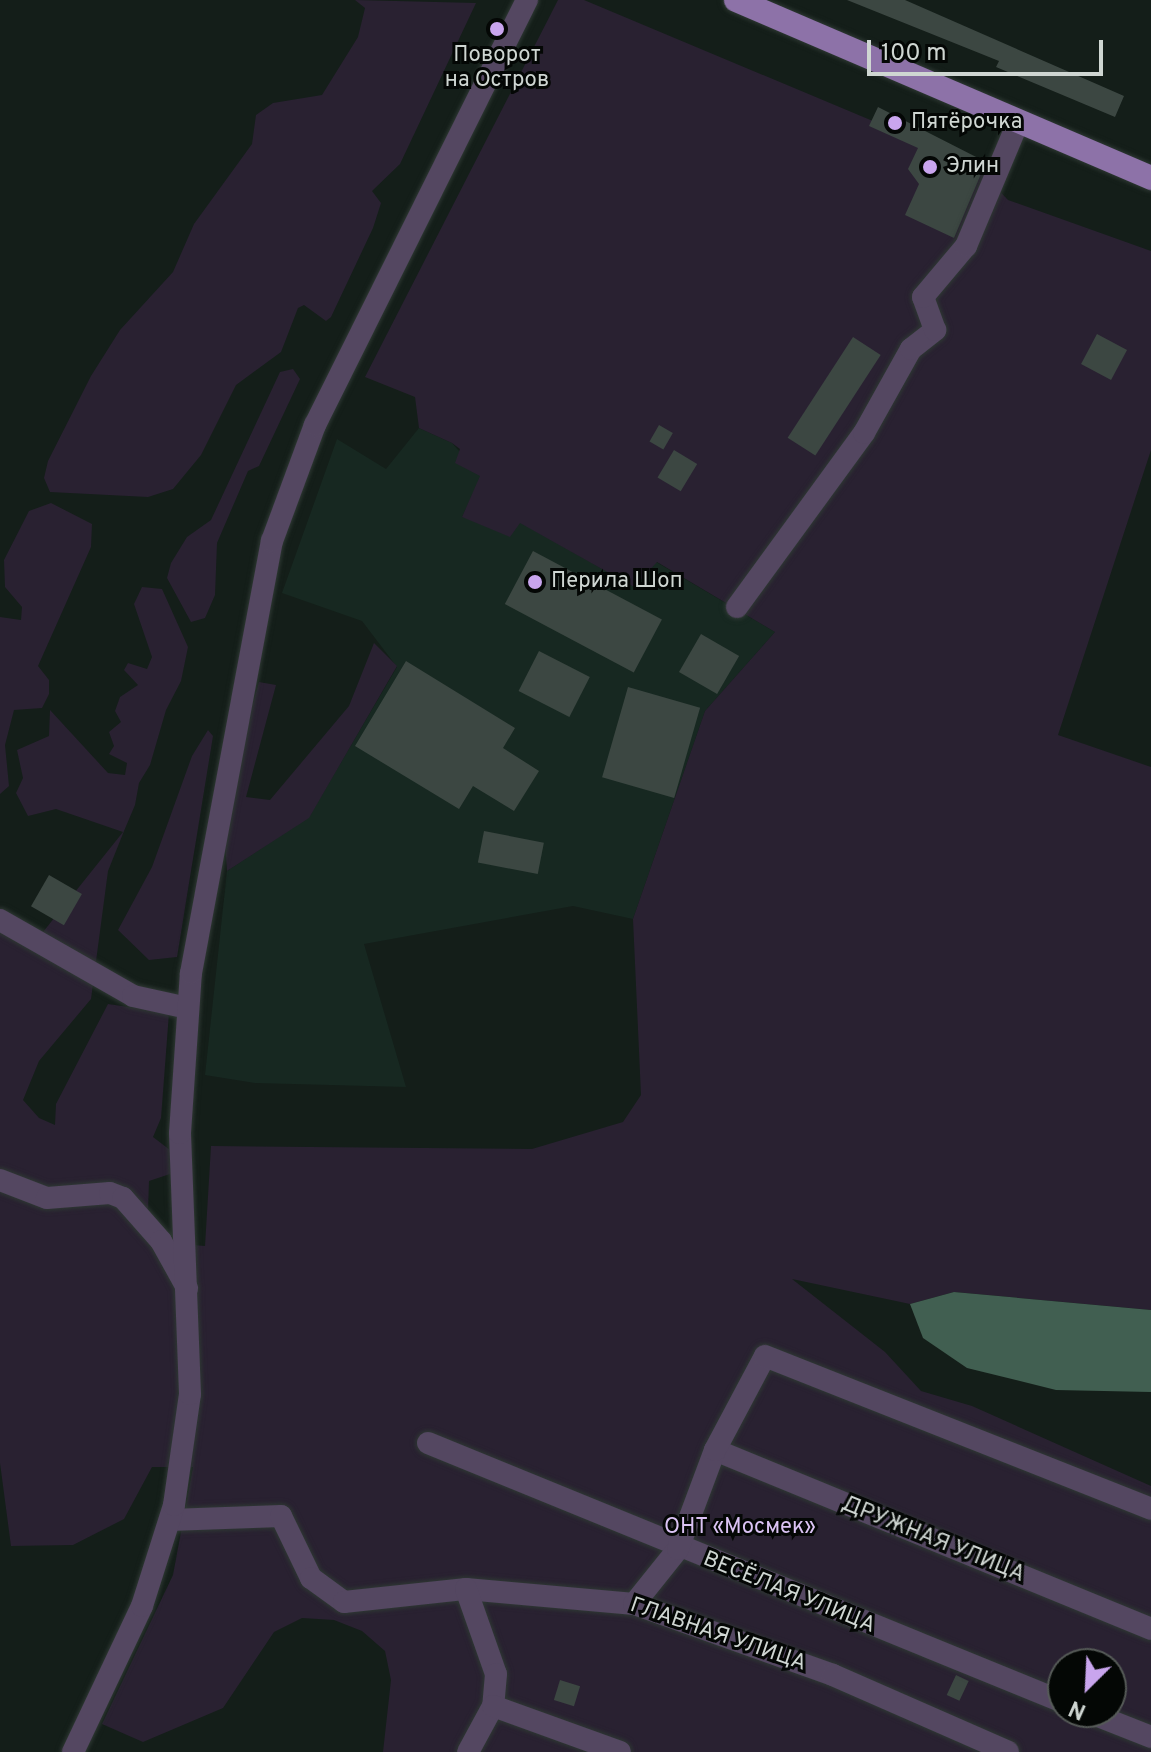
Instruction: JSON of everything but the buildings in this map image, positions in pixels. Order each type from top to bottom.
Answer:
[{"type":"main road","points":[[736,0],[1151,178]]},
{"type":"street","points":[[73,1752],[142,1606],[170,1520],[190,1394],[180,1133],[188,1008],[272,541],[315,425],[527,0]]},
{"type":"street","points":[[737,607],[864,433],[911,349],[935,330],[923,297],[966,246],[1018,122]]},
{"type":"street","points":[[0,920],[133,996],[188,1008]]},
{"type":"street","points":[[0,1180],[47,1198],[110,1193],[123,1198],[161,1241],[188,1289]]},
{"type":"street","points":[[634,1604],[678,1549],[715,1450],[765,1356],[1151,1509]]},
{"type":"street","name":"ВЕСЁЛАЯ УЛИЦА","points":[[428,1443],[678,1549],[1047,1696]]},
{"type":"street","name":"ДРУЖНАЯ УЛИЦА","points":[[715,1450],[1151,1629]]},
{"type":"street","name":"ГЛАВНАЯ УЛИЦА","points":[[170,1520],[281,1516],[311,1578],[344,1602],[466,1589],[634,1604],[833,1675],[1008,1752]]},
{"type":"street","points":[[466,1589],[496,1674],[493,1706],[468,1752]]},
{"type":"street","points":[[493,1706],[620,1752]]},
{"type":"street","points":[[1127,1727],[1151,1737]]},
{"type":"shaded area","points":[[419,428],[452,443],[481,476],[462,517],[520,522],[634,587],[656,562],[775,632],[705,711],[633,919],[573,906],[364,944],[406,1087],[255,1083],[205,1075],[227,871],[309,817],[397,667],[362,621],[282,593],[337,439],[386,469]]},
{"type":"shaded area","points":[[954,1292],[1151,1310],[1151,1392],[1056,1390],[967,1368],[923,1338],[910,1304]]},
{"type":"green space","points":[[355,0],[476,3],[400,164],[372,191],[381,203],[373,228],[331,317],[326,321],[304,305],[298,308],[281,352],[236,385],[201,455],[173,489],[148,497],[50,492],[44,478],[48,461],[91,376],[120,330],[173,272],[194,224],[252,144],[256,115],[273,103],[322,95],[358,37],[365,8]]},
{"type":"green space","name":"ОНТ «Мосмек»","points":[[558,0],[584,0],[973,163],[1008,200],[1151,251],[1151,450],[1058,735],[1151,767],[1151,1310],[954,1292],[910,1304],[792,1279],[885,1352],[921,1391],[972,1406],[1151,1486],[1151,1752],[383,1752],[391,1680],[385,1651],[362,1631],[334,1620],[302,1618],[274,1632],[223,1708],[143,1742],[102,1724],[173,1575],[193,1467],[152,1467],[124,1519],[73,1545],[11,1546],[0,1463],[0,930],[31,947],[123,832],[56,809],[28,816],[16,793],[23,778],[17,750],[49,736],[50,710],[108,773],[125,775],[127,763],[109,754],[114,746],[109,732],[121,722],[115,711],[120,697],[138,685],[124,670],[128,663],[147,669],[152,657],[134,604],[142,587],[162,589],[188,647],[181,681],[166,710],[150,765],[139,783],[135,805],[108,871],[91,999],[39,1061],[23,1100],[39,1118],[55,1125],[56,1104],[108,1004],[169,1013],[161,1118],[153,1137],[170,1150],[170,1174],[149,1181],[147,1241],[205,1246],[211,1146],[532,1149],[623,1122],[641,1095],[633,919],[705,711],[775,632],[657,562],[634,587],[520,523],[510,537],[462,517],[480,476],[455,463],[460,449],[419,428],[415,397],[365,377]]},
{"type":"green space","points":[[293,369],[300,379],[259,466],[248,471],[217,543],[215,595],[205,618],[191,622],[167,578],[171,563],[187,537],[211,520],[280,372]]},
{"type":"green space","points":[[51,503],[92,524],[91,547],[38,666],[49,680],[49,694],[42,708],[14,710],[5,745],[9,786],[0,794],[0,617],[21,620],[22,607],[5,587],[4,560],[29,511]]},
{"type":"green space","points":[[374,643],[397,666],[309,818],[227,871],[225,842],[239,752],[259,682],[276,685],[246,797],[270,800],[349,706]]},
{"type":"green space","points":[[208,730],[213,736],[177,957],[149,960],[118,930],[152,867],[192,756]]},
{"type":"place","name":"Поворот на Остров","points":[[497,29]]},
{"type":"place","name":"Пятёрочка","points":[[895,123]]},
{"type":"place","name":"Элин","points":[[930,167]]},
{"type":"place","name":"Перила Шоп","points":[[535,582]]}]
